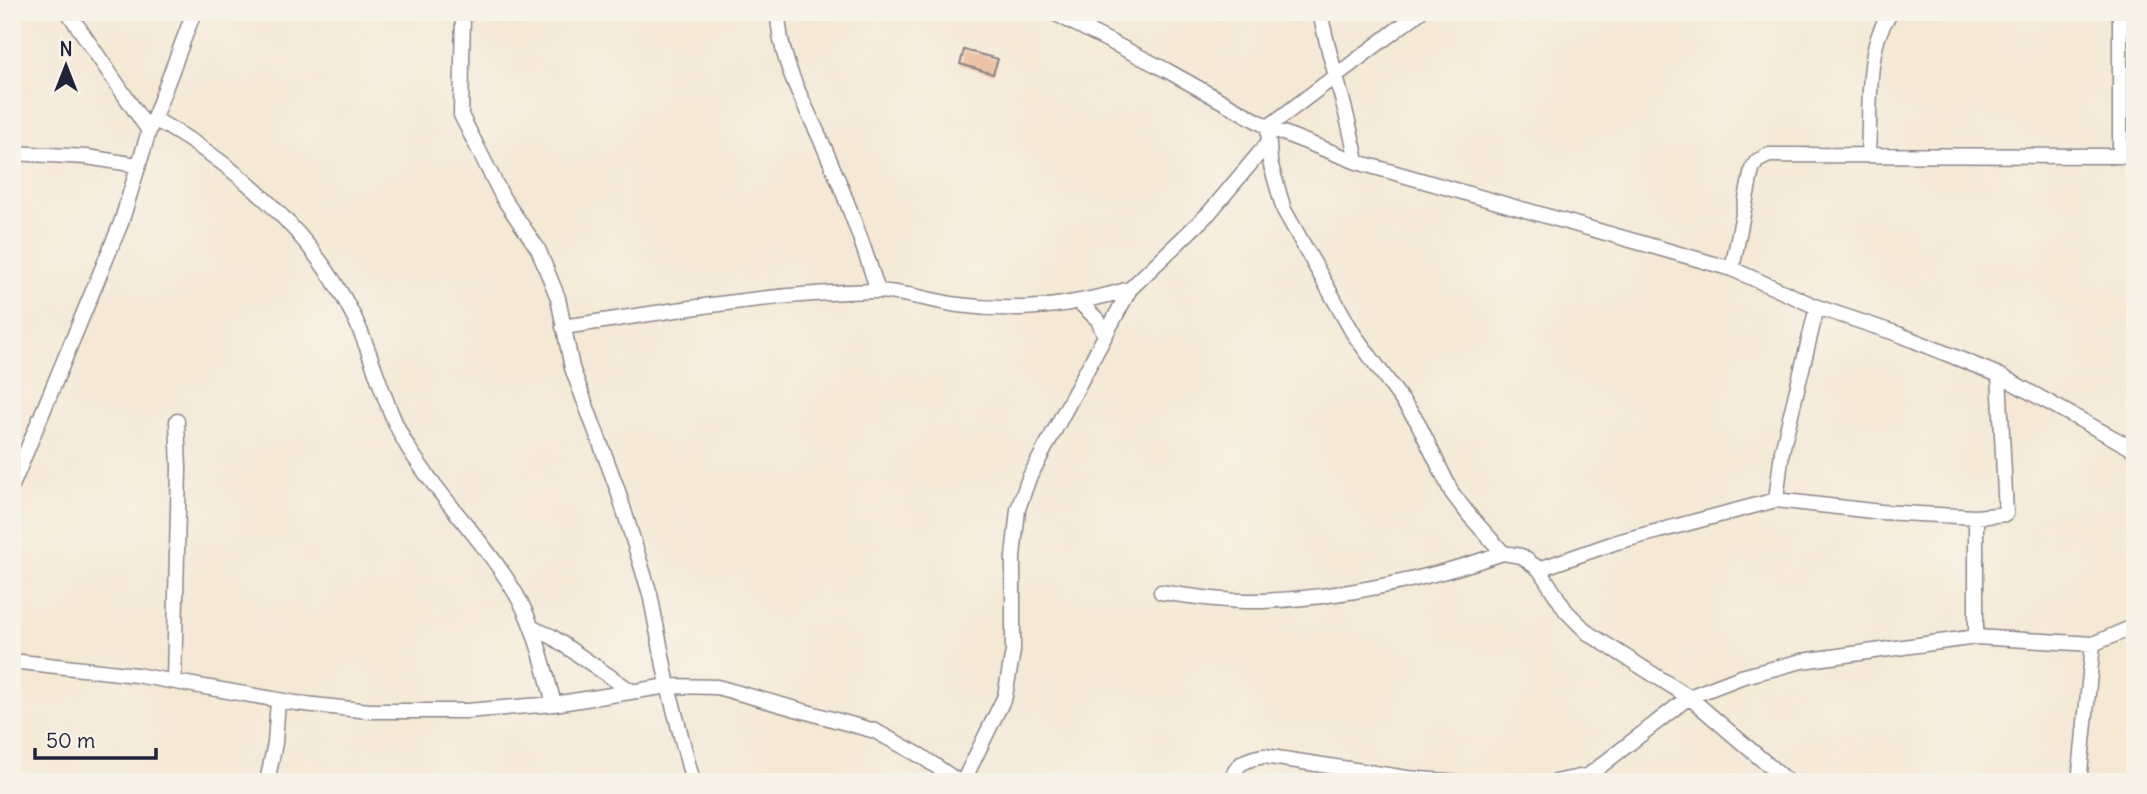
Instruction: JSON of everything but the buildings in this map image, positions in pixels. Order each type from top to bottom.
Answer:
[{"type":"street","points":[[68,12],[151,125],[197,142],[233,170],[280,216],[340,289],[372,359],[400,433],[439,491],[496,564],[532,628],[554,704]]},
{"type":"street","points":[[12,486],[121,223],[151,125],[194,12]]},
{"type":"street","points":[[463,12],[461,116],[503,198],[538,248],[558,298],[572,368],[613,474],[650,594],[668,686],[693,782]]},
{"type":"street","points":[[778,12],[780,48],[788,72],[852,210],[878,291]]},
{"type":"street","points":[[1052,12],[1166,69],[1268,127],[1357,162],[1731,269],[1817,307],[1898,334],[1999,375],[2135,450]]},
{"type":"street","points":[[1320,12],[1336,77],[1345,100],[1357,162]]},
{"type":"street","points":[[1420,12],[1268,127],[1267,144],[1284,210],[1353,332],[1417,421],[1452,493],[1503,553]]},
{"type":"street","points":[[1868,153],[1875,44],[1883,22],[1892,12]]},
{"type":"street","points":[[1731,269],[1752,169],[1757,160],[1769,155],[2127,155],[2120,12]]},
{"type":"street","points":[[12,661],[174,681],[278,700],[369,711],[466,711],[554,704],[668,686],[717,687],[856,724],[909,749],[961,782],[1006,696],[1013,651],[1013,557],[1018,509],[1029,478],[1130,289],[1209,212],[1267,144]]},
{"type":"street","points":[[12,153],[87,157],[138,165]]},
{"type":"street","points":[[563,327],[761,299],[878,291],[1002,309],[1033,309],[1080,303],[1130,289]]},
{"type":"street","points":[[1080,303],[1098,320],[1104,334]]},
{"type":"street","points":[[1776,500],[1782,451],[1817,307]]},
{"type":"street","points":[[1539,569],[1617,542],[1776,500],[1881,512],[2002,516],[2008,508],[1999,375]]},
{"type":"street","points":[[174,681],[179,468],[177,421]]},
{"type":"street","points":[[1976,517],[1976,637]]},
{"type":"street","points":[[1161,592],[1212,599],[1262,601],[1326,595],[1461,568],[1503,553],[1521,556],[1539,569],[1566,611],[1588,634],[1689,697],[1788,782]]},
{"type":"street","points":[[1555,782],[1590,778],[1689,697],[1741,677],[1802,661],[1976,637],[2093,644],[2135,626]]},
{"type":"street","points":[[532,628],[551,636],[631,691]]},
{"type":"street","points":[[2079,782],[2093,644]]},
{"type":"street","points":[[267,782],[274,750],[278,700]]},
{"type":"street","points":[[1231,782],[1236,767],[1246,759],[1264,756],[1406,778],[1458,782]]}]
